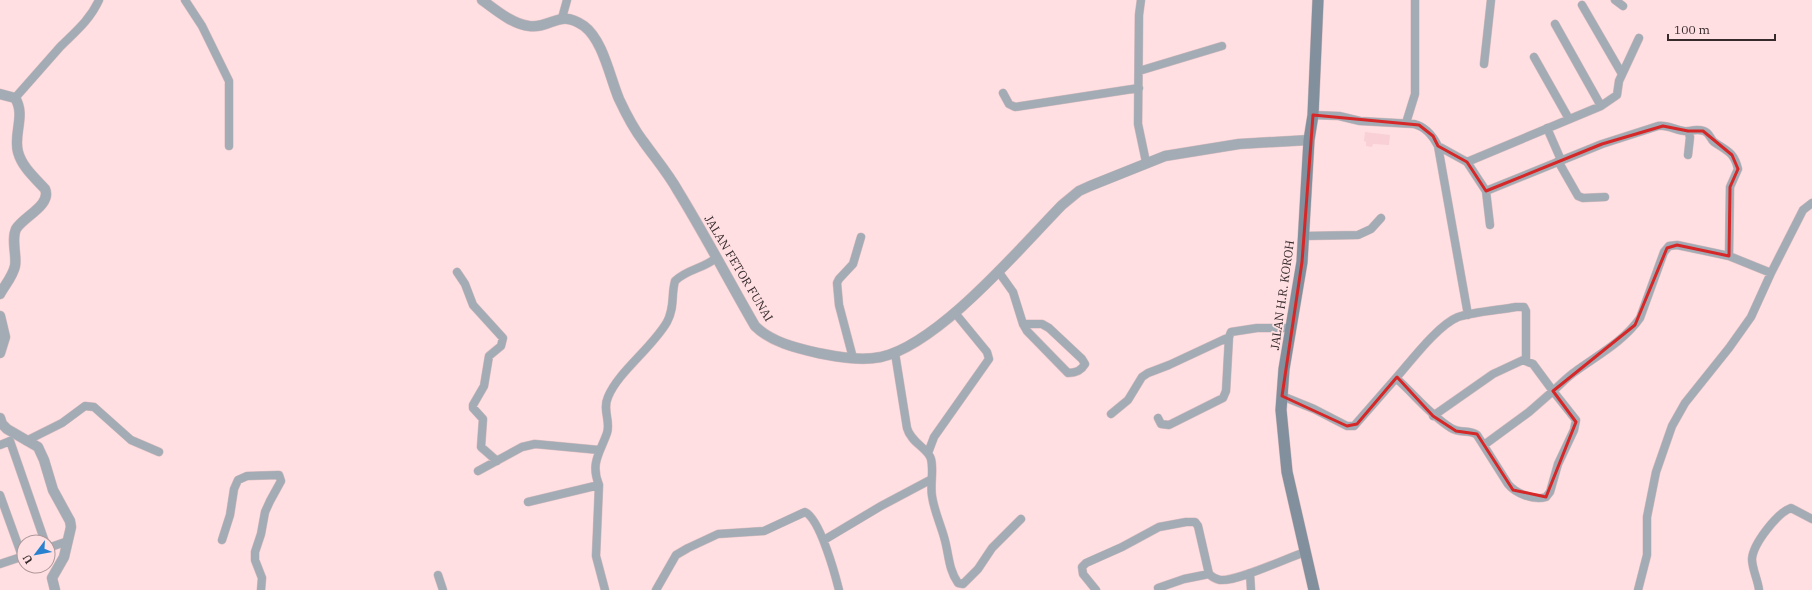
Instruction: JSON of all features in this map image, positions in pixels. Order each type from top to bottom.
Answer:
[{"type":"main road","name":"JALAN H.R. KOROH","points":[[1314,590],[1286,464],[1281,424],[1282,396],[1291,328],[1297,300],[1304,236],[1309,140],[1313,115],[1318,0]]},
{"type":"street","points":[[15,98],[80,28],[92,13],[99,0]]},
{"type":"street","points":[[185,0],[202,26],[229,81],[229,146]]},
{"type":"street","points":[[482,0],[504,16],[528,26],[540,25],[562,18],[567,0]]},
{"type":"street","points":[[1141,0],[1139,15],[1138,124],[1146,162]]},
{"type":"street","points":[[1406,123],[1415,94],[1415,0]]},
{"type":"street","points":[[1484,64],[1491,0]]},
{"type":"street","points":[[1615,0],[1623,6]]},
{"type":"street","points":[[1582,5],[1622,74]]},
{"type":"street","name":"JALAN FETOR FUNAI","points":[[562,18],[570,19],[581,24],[592,33],[596,39],[627,116],[643,142],[657,158],[678,190],[755,326],[765,334],[784,344],[812,352],[854,358],[880,357],[895,353],[908,347],[955,312],[1074,195],[1090,186],[1146,162],[1165,156],[1239,144],[1309,140]]},
{"type":"street","points":[[1555,24],[1601,106]]},
{"type":"street","points":[[1467,162],[1601,106],[1617,95],[1617,87],[1622,74],[1639,38]]},
{"type":"street","points":[[1139,71],[1222,46]]},
{"type":"street","points":[[1534,57],[1569,119]]},
{"type":"street","points":[[1003,93],[1009,104],[1015,107],[1139,88]]},
{"type":"street","points":[[0,94],[15,98]]},
{"type":"street","points":[[0,294],[14,271],[15,231],[25,219],[44,202],[46,197],[45,189],[24,166],[18,152],[19,117],[18,105],[15,98]]},
{"type":"street","points":[[1313,115],[1339,116],[1360,121],[1406,123],[1422,127],[1432,136],[1438,146],[1468,315]]},
{"type":"street","points":[[1486,191],[1559,161],[1629,135],[1665,125],[1688,131],[1697,129],[1709,134],[1713,141],[1723,146],[1732,155],[1737,163],[1738,172],[1731,183],[1730,189],[1729,256]]},
{"type":"street","points":[[1547,128],[1559,161],[1578,196],[1583,198],[1605,197]]},
{"type":"street","points":[[1688,131],[1690,137],[1688,155]]},
{"type":"street","points":[[1438,146],[1467,162],[1486,191],[1490,225]]},
{"type":"street","points":[[1638,590],[1647,555],[1647,517],[1656,472],[1672,426],[1694,390],[1741,332],[1758,303],[1771,273],[1803,210],[1812,203]]},
{"type":"street","points":[[1304,236],[1358,235],[1371,229],[1381,218]]},
{"type":"street","points":[[854,358],[839,305],[837,284],[839,279],[853,264],[861,237]]},
{"type":"street","points":[[1484,445],[1529,412],[1574,372],[1617,342],[1635,325],[1640,318],[1652,281],[1667,248],[1677,245],[1729,256],[1771,273]]},
{"type":"street","points":[[605,590],[596,556],[599,485],[595,475],[599,450],[608,427],[605,414],[607,398],[613,388],[657,337],[667,322],[672,309],[675,280],[682,274],[707,265],[716,258]]},
{"type":"street","points":[[998,271],[1012,292],[1023,324],[1027,331],[1068,374],[1078,372],[1085,364],[1082,359],[1049,328],[1042,324],[1023,324]]},
{"type":"street","points":[[457,272],[465,284],[473,305],[503,338],[501,346],[489,356],[484,386],[473,405],[473,408],[483,419],[481,447],[497,461]]},
{"type":"street","points":[[1282,396],[1314,409],[1347,426],[1354,426],[1445,324],[1458,317],[1516,307],[1524,307],[1526,311],[1526,360]]},
{"type":"street","points":[[928,453],[934,437],[989,359],[987,352],[955,312]]},
{"type":"street","points":[[0,316],[5,337],[0,353]]},
{"type":"street","points":[[1158,418],[1161,424],[1169,425],[1223,398],[1226,391],[1228,337],[1231,332],[1239,330],[1291,328]]},
{"type":"street","points":[[1111,414],[1128,400],[1142,377],[1148,373],[1169,365],[1228,337]]},
{"type":"street","points":[[895,353],[908,433],[921,448],[928,453],[932,464],[930,480],[934,507],[945,538],[947,557],[955,578],[959,584],[962,584],[968,580],[992,548],[1021,519]]},
{"type":"street","points":[[1396,378],[1433,416],[1451,428],[1462,433],[1474,433],[1484,445],[1499,471],[1513,490],[1518,493],[1540,498],[1546,497],[1550,492],[1558,464],[1576,422],[1533,364],[1526,360]]},
{"type":"street","points":[[1433,416],[1493,374],[1526,360]]},
{"type":"street","points":[[26,441],[55,427],[85,406],[90,405],[131,440],[159,452]]},
{"type":"street","points":[[0,418],[3,426],[26,441],[35,444],[40,450],[53,490],[68,516],[70,524],[64,557],[52,578],[55,590]]},
{"type":"street","points":[[0,445],[10,441],[42,534]]},
{"type":"street","points":[[478,471],[522,448],[535,444],[599,450]]},
{"type":"street","points":[[222,540],[230,515],[234,489],[238,480],[247,476],[279,475],[281,481],[265,512],[261,534],[255,552],[255,560],[262,578],[261,590]]},
{"type":"street","points":[[824,540],[881,506],[930,480]]},
{"type":"street","points":[[528,502],[599,485]]},
{"type":"street","points":[[0,495],[16,537]]},
{"type":"street","points":[[1759,590],[1752,560],[1754,548],[1766,531],[1785,510],[1791,508],[1812,519]]},
{"type":"street","points":[[656,590],[676,555],[714,536],[760,532],[805,512],[809,514],[824,540],[839,590]]},
{"type":"street","points":[[1096,590],[1082,572],[1084,565],[1155,529],[1192,521],[1197,524],[1209,574]]},
{"type":"street","points":[[56,545],[68,541]]},
{"type":"street","points":[[1157,589],[1184,579],[1209,574],[1222,580],[1250,573],[1305,552]]},
{"type":"street","points":[[0,564],[16,558]]},
{"type":"street","points":[[1250,573],[1251,590]]},
{"type":"street","points":[[438,575],[443,590]]},
{"type":"highlighted area","points":[[1313,115],[1419,125],[1433,136],[1438,146],[1467,162],[1486,191],[1602,144],[1663,126],[1688,131],[1703,131],[1732,155],[1738,169],[1730,187],[1729,256],[1677,245],[1667,248],[1635,325],[1553,391],[1576,422],[1546,497],[1513,490],[1477,434],[1456,431],[1433,416],[1397,377],[1357,424],[1347,426],[1282,396],[1302,262]]},
{"type":"shaded area","points":[[1365,132],[1390,135],[1389,145],[1373,144],[1372,147],[1366,146],[1366,142],[1364,141]]}]
